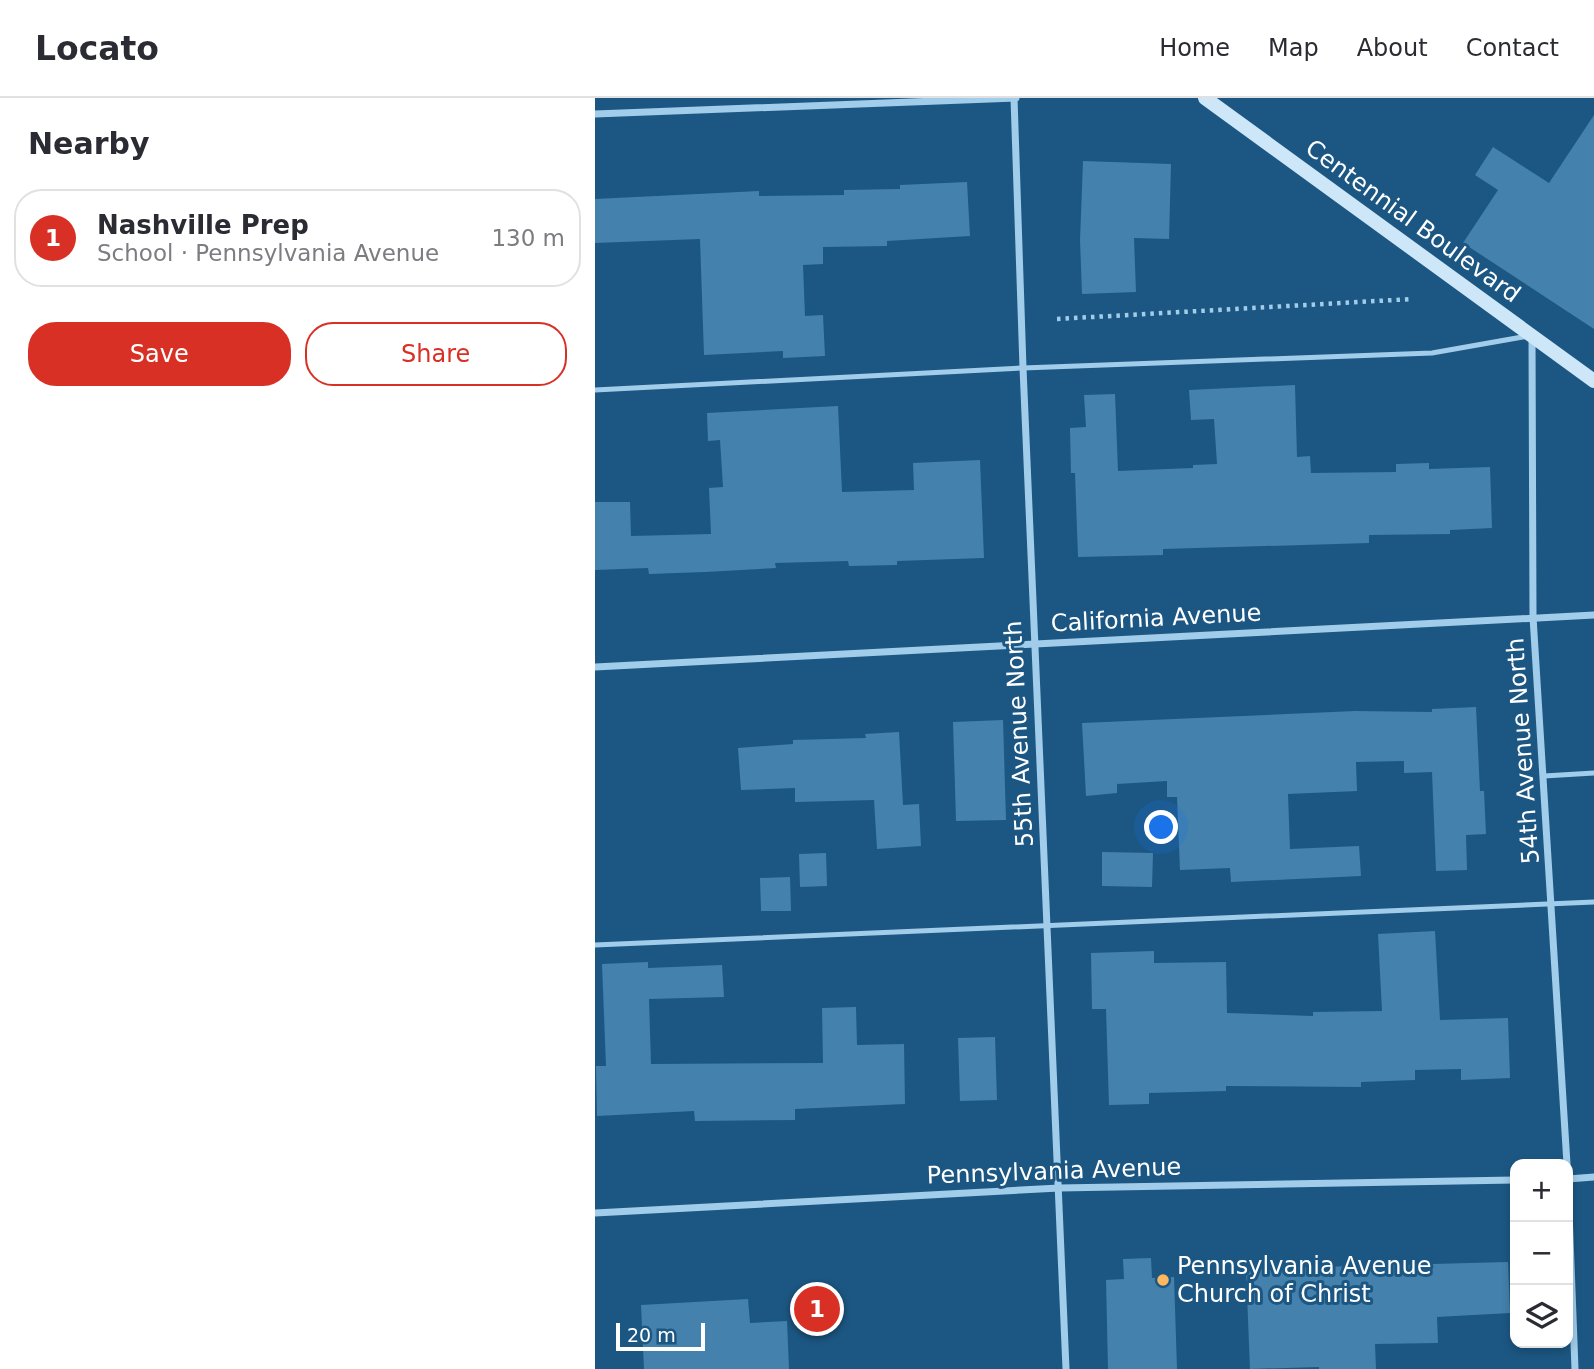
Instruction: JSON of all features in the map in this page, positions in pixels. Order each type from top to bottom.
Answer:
[{"type":"main road","name":"Centennial Boulevard","points":[[1205,98],[1594,381]]},
{"type":"street","points":[[595,114],[1015,98]]},
{"type":"street","name":"55th Avenue North","points":[[1015,98],[1023,368],[1066,1369]]},
{"type":"street","name":"54th Avenue North","points":[[1532,335],[1533,617],[1567,1159]]},
{"type":"street","name":"California Avenue","points":[[595,667],[1594,615]]},
{"type":"street","points":[[1573,1178],[1594,1177]]},
{"type":"street","name":"Pennsylvania Avenue","points":[[595,1213],[1059,1188],[1510,1180]]},
{"type":"street","points":[[1569,1222],[1575,1369]]},
{"type":"lane","points":[[595,390],[1023,368],[1431,353],[1532,335]]},
{"type":"lane","points":[[1544,776],[1594,773]]},
{"type":"lane","points":[[595,944],[1594,902]]},
{"type":"path","points":[[1058,319],[1412,299]]},
{"type":"building","points":[[1594,115],[1594,329],[1463,243],[1498,190],[1475,175],[1493,147],[1549,183]]},
{"type":"building","points":[[1083,161],[1171,164],[1169,239],[1134,238],[1136,292],[1082,294],[1080,240]]},
{"type":"building","points":[[967,182],[970,236],[887,241],[887,246],[823,247],[823,264],[803,265],[805,316],[823,315],[825,356],[783,358],[783,351],[704,355],[700,239],[595,243],[595,199],[759,191],[759,196],[844,195],[844,190],[900,189],[900,185]]},
{"type":"building","points":[[1295,385],[1297,457],[1310,456],[1311,473],[1396,472],[1396,464],[1429,463],[1429,469],[1490,467],[1492,528],[1450,530],[1450,534],[1369,535],[1369,543],[1163,549],[1163,555],[1078,557],[1075,473],[1071,473],[1070,428],[1086,427],[1084,395],[1115,394],[1118,471],[1193,468],[1193,465],[1217,464],[1214,419],[1191,420],[1189,390]]},
{"type":"building","points":[[838,406],[842,492],[914,490],[913,463],[980,460],[984,558],[897,561],[897,565],[849,566],[848,561],[775,563],[776,568],[649,574],[648,568],[595,570],[595,502],[630,502],[631,536],[711,534],[709,488],[723,487],[720,440],[708,441],[707,413]]},
{"type":"building","points":[[1476,707],[1480,791],[1484,791],[1486,834],[1466,835],[1467,870],[1436,871],[1432,772],[1404,773],[1404,761],[1356,762],[1357,791],[1288,794],[1290,849],[1359,846],[1361,876],[1231,882],[1230,868],[1180,870],[1177,797],[1167,797],[1167,781],[1117,784],[1117,793],[1086,796],[1082,723],[1355,711],[1432,712],[1432,709]]},
{"type":"building","points":[[1003,720],[1006,820],[956,821],[953,722]]},
{"type":"building","points":[[899,732],[903,805],[919,804],[921,846],[877,849],[874,800],[795,802],[795,788],[741,790],[738,748],[793,744],[793,740],[866,738],[865,734]]},
{"type":"building","points":[[1102,852],[1153,853],[1152,887],[1102,886]]},
{"type":"building","points":[[826,853],[827,886],[800,887],[799,854]]},
{"type":"building","points":[[790,877],[791,911],[761,911],[760,878]]},
{"type":"building","points":[[1435,931],[1440,1020],[1508,1018],[1510,1078],[1461,1080],[1461,1069],[1415,1070],[1415,1080],[1361,1082],[1361,1087],[1226,1086],[1226,1091],[1149,1093],[1149,1104],[1109,1105],[1106,1009],[1092,1009],[1091,953],[1154,951],[1154,963],[1226,962],[1227,1013],[1313,1016],[1313,1012],[1382,1011],[1378,934]]},
{"type":"building","points":[[648,962],[648,968],[722,965],[724,997],[649,999],[651,1064],[823,1063],[822,1008],[856,1007],[857,1045],[904,1044],[905,1104],[795,1109],[795,1120],[695,1121],[694,1111],[597,1116],[596,1066],[606,1066],[602,964]]},
{"type":"building","points":[[995,1037],[997,1100],[960,1101],[958,1038]]},
{"type":"building","points":[[1151,1258],[1152,1278],[1174,1277],[1177,1369],[1108,1369],[1106,1280],[1124,1279],[1123,1259]]},
{"type":"building","points":[[1508,1262],[1510,1313],[1437,1317],[1438,1343],[1375,1344],[1376,1369],[1250,1369],[1246,1269]]},
{"type":"building","points":[[748,1299],[750,1323],[787,1321],[789,1369],[644,1369],[641,1305]]},
{"type":"place","name":"Pennsylvania Avenue Church of Christ","points":[[1163,1280]]},
{"type":"place","name":"Nashville Prep","points":[[817,1309]]}]
